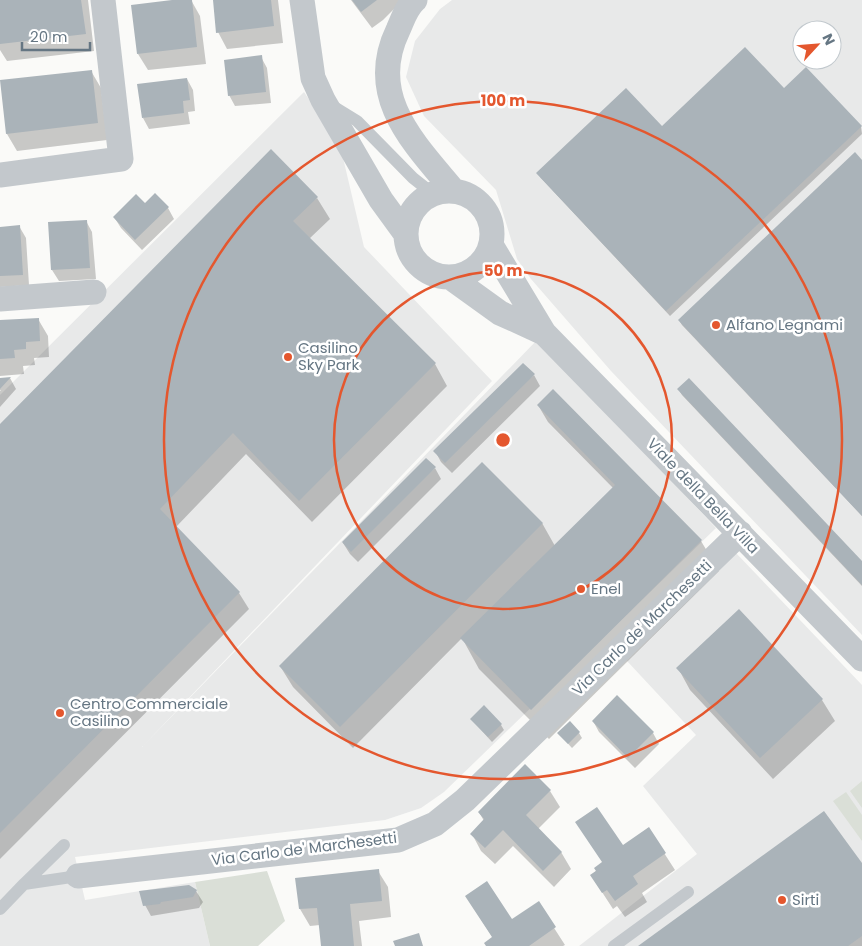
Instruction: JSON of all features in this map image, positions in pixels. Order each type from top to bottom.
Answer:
[{"type":"street","points":[[0,175],[121,159],[102,0]]},
{"type":"street","name":"Viale della Bella Villa","points":[[302,0],[314,78],[323,100],[380,200],[405,233],[412,258],[422,268],[434,275],[450,278],[500,313],[544,333]]},
{"type":"street","points":[[405,233],[407,220],[421,200],[442,192],[395,112],[387,84],[387,64],[391,43],[409,5],[415,0]]},
{"type":"street","name":"Viale della Bella Villa","points":[[442,192],[468,194],[480,203],[488,215],[492,230],[491,245],[544,333],[862,659]]},
{"type":"street","points":[[450,278],[464,275],[476,268],[485,258],[491,245]]},
{"type":"street","points":[[0,299],[94,292]]},
{"type":"street","name":"Via Carlo de' Marchesetti","points":[[78,876],[398,840],[435,824],[465,800],[740,533]]},
{"type":"lane","name":"Viale della Bella Villa","points":[[323,100],[358,121],[413,178],[442,192]]},
{"type":"lane","points":[[0,909],[64,845]]},
{"type":"lane","name":"Via Carlo de' Marchesetti","points":[[24,884],[78,876]]},
{"type":"lane","points":[[614,946],[688,892]]},
{"type":"shaded area","name":"Alfano Legnami","points":[[452,0],[862,0],[862,635],[611,371],[531,279],[517,259],[496,190],[424,116],[406,77],[415,41],[440,9]]},
{"type":"shaded area","points":[[304,92],[340,145],[364,247],[492,381],[142,747],[537,340],[716,528],[444,792],[421,808],[385,820],[75,857],[85,900],[195,882],[210,946],[0,946],[0,395]]},
{"type":"shaded area","points":[[736,553],[862,685],[862,946],[579,946],[697,854],[643,786],[696,735],[627,661]]},
{"type":"shaded area","points":[[862,781],[862,808],[850,791]]},
{"type":"shaded area","points":[[846,792],[862,815],[862,841],[833,801]]},
{"type":"shaded area","points":[[267,871],[285,921],[258,946],[210,946],[195,882]]},
{"type":"building","points":[[0,0],[81,0],[86,34],[0,44]]},
{"type":"building","points":[[172,0],[192,0],[197,47],[137,54],[131,5]]},
{"type":"building","points":[[213,0],[271,0],[274,26],[216,33]]},
{"type":"building","points":[[352,0],[377,0],[361,12]]},
{"type":"building","points":[[745,47],[784,88],[803,70],[809,70],[862,126],[666,311],[536,173],[626,88],[662,126]]},
{"type":"building","points":[[262,55],[266,92],[228,96],[224,60]]},
{"type":"building","points":[[92,70],[98,123],[6,134],[0,80]]},
{"type":"building","points":[[187,78],[190,100],[183,101],[184,113],[142,118],[137,84]]},
{"type":"building","points":[[271,149],[318,197],[293,221],[436,363],[299,501],[233,433],[160,509],[240,592],[0,833],[0,424]]},
{"type":"building","points":[[855,152],[862,160],[862,516],[678,320]]},
{"type":"building","points":[[155,193],[169,207],[135,240],[113,217],[136,194],[145,203]]},
{"type":"building","points":[[87,220],[90,268],[51,270],[48,222]]},
{"type":"building","points":[[20,225],[23,275],[0,276],[0,227]]},
{"type":"building","points":[[39,318],[40,341],[26,342],[26,349],[14,350],[15,358],[0,359],[0,320]]},
{"type":"building","points":[[523,363],[535,374],[445,463],[433,451]]},
{"type":"building","points":[[11,377],[0,389],[0,378]]},
{"type":"building","points":[[689,378],[862,561],[862,585],[677,389]]},
{"type":"building","name":"Enel","points":[[553,389],[702,540],[531,710],[460,638],[615,485],[537,405]]},
{"type":"building","points":[[426,458],[436,467],[351,552],[342,542]]},
{"type":"building","points":[[482,462],[543,523],[340,727],[279,666]]},
{"type":"building","points":[[739,609],[823,699],[760,758],[676,668]]},
{"type":"building","points":[[617,695],[654,732],[628,758],[592,721]]},
{"type":"building","points":[[484,705],[502,724],[488,737],[470,719]]},
{"type":"building","points":[[570,721],[580,732],[568,744],[557,733]]},
{"type":"building","points":[[525,764],[551,790],[526,815],[562,852],[543,871],[503,830],[485,848],[470,834],[484,819],[478,812]]},
{"type":"building","points":[[597,807],[623,845],[649,827],[666,853],[633,876],[638,884],[615,901],[607,890],[602,893],[590,875],[596,871],[594,868],[602,862],[575,822]]},
{"type":"building","name":"Sirti","points":[[824,811],[862,863],[862,936],[848,946],[638,946]]},
{"type":"building","points":[[379,869],[382,901],[350,904],[354,946],[321,946],[317,908],[299,909],[295,878]]},
{"type":"building","points":[[487,881],[512,919],[539,901],[556,927],[529,946],[486,946],[484,943],[492,937],[465,896]]},
{"type":"building","points":[[189,885],[197,890],[193,897],[143,906],[139,891]]},
{"type":"building","points":[[419,933],[423,946],[395,946],[393,941]]},
{"type":"place","name":"Alfano Legnami","points":[[716,325]]},
{"type":"place","name":"Casilino Sky Park","points":[[288,357]]},
{"type":"place","name":"Enel","points":[[581,589]]},
{"type":"place","name":"Centro Commerciale Casilino","points":[[60,713]]},
{"type":"place","name":"Sirti","points":[[782,900]]}]
